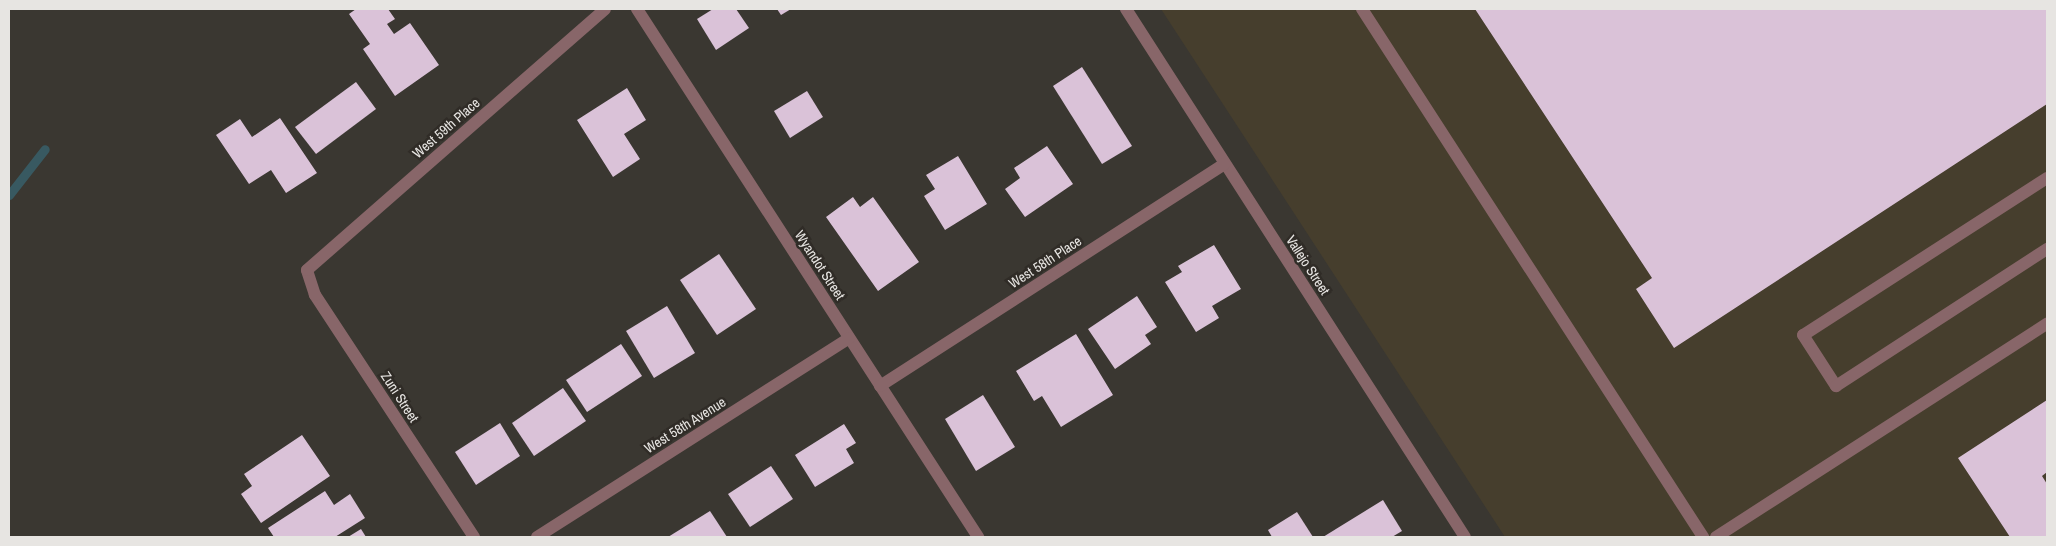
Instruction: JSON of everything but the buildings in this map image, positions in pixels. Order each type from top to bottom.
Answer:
[{"type":"street","name":"West 59th Place","points":[[307,270],[605,9]]},
{"type":"street","name":"Wyandot Street","points":[[637,9],[978,537]]},
{"type":"street","name":"Vallejo Street","points":[[1126,9],[1465,537]]},
{"type":"street","points":[[1362,9],[1703,537]]},
{"type":"street","name":"West 58th Place","points":[[880,386],[1225,164]]},
{"type":"street","points":[[2047,178],[1803,335],[1836,386],[2047,249]]},
{"type":"street","name":"Zuni Street","points":[[307,270],[315,295],[474,537]]},
{"type":"street","points":[[1716,537],[2047,324]]},
{"type":"street","name":"West 58th Avenue","points":[[537,537],[849,338]]},
{"type":"shaded area","points":[[1161,9],[2047,9],[2047,537],[1505,537]]},
{"type":"waterway","points":[[9,195],[45,149]]}]
